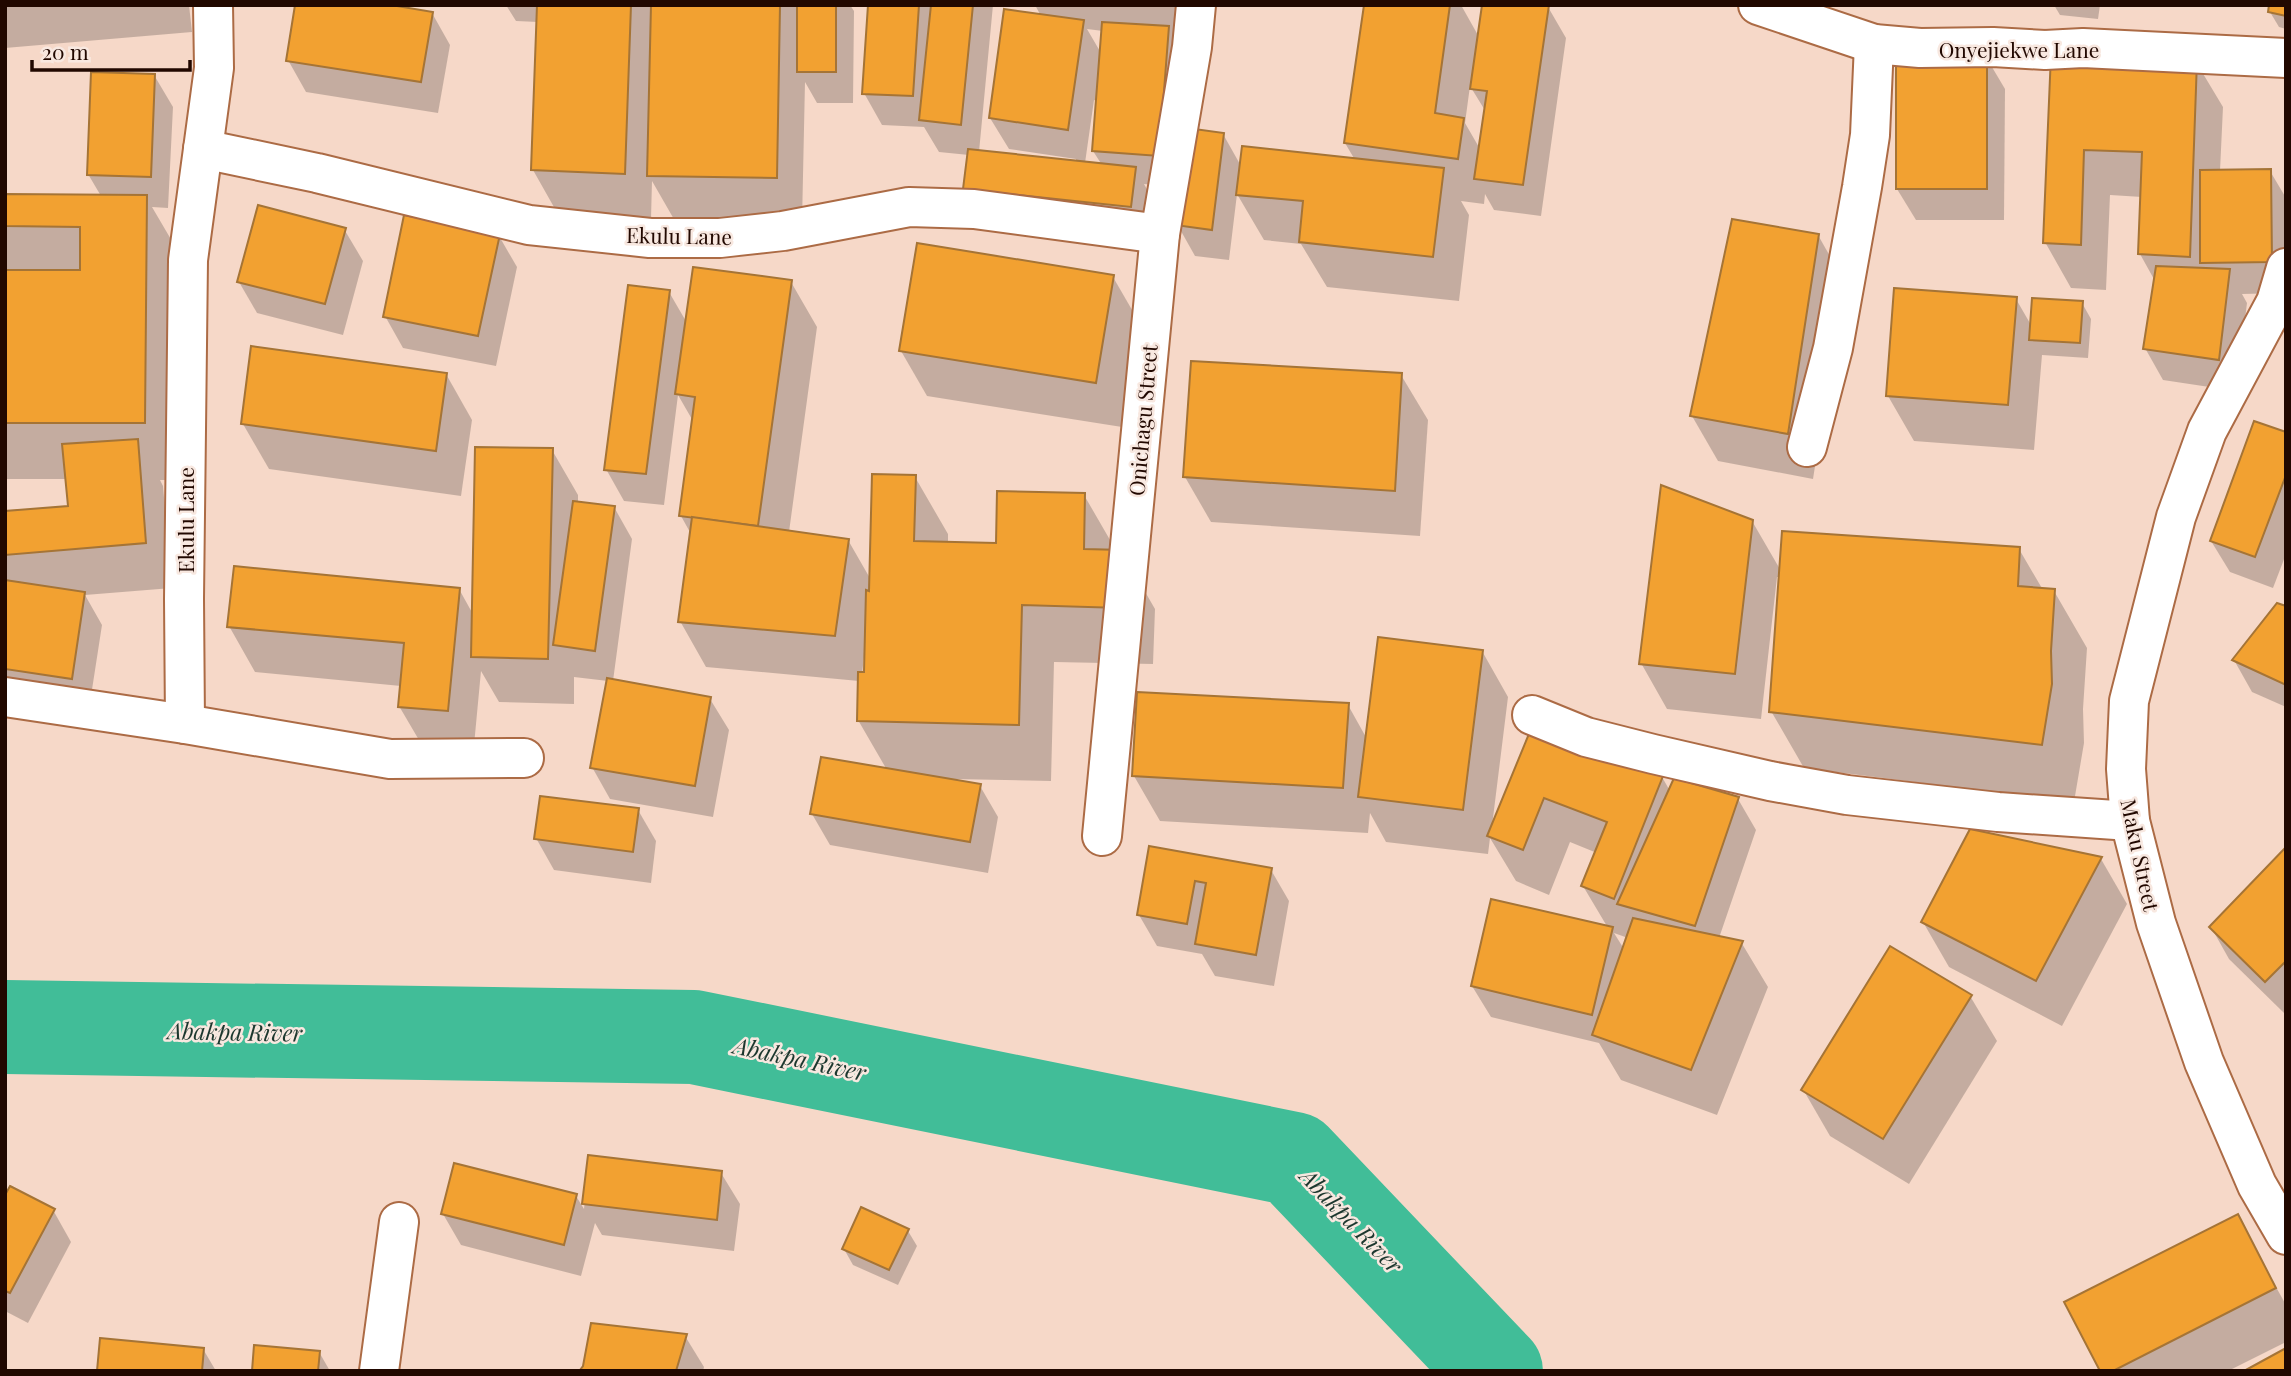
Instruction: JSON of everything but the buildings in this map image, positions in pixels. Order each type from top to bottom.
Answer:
[{"type":"street","name":"Ekulu Lane","points":[[186,724],[184,599],[188,260],[214,68],[213,5]]},
{"type":"street","name":"Onichagu Street","points":[[1102,836],[1160,234],[1192,47],[1196,5]]},
{"type":"street","name":"Onyejiekwe Lane","points":[[1758,5],[1874,44],[1920,48],[2083,48],[2286,58]]},
{"type":"street","points":[[1807,447],[1833,348],[1862,187],[1870,135],[1874,44]]},
{"type":"street","name":"Ekulu Lane","points":[[203,149],[317,173],[529,225],[650,237],[720,238],[783,231],[909,207],[974,209],[1160,234]]},
{"type":"street","name":"Maku Street","points":[[2286,268],[2276,302],[2207,432],[2176,517],[2129,701],[2126,769],[2130,821],[2156,923],[2204,1062],[2257,1185],[2286,1235]]},
{"type":"street","points":[[5,697],[186,724],[390,759],[524,758]]},
{"type":"street","points":[[1532,715],[1586,737],[1770,781],[1997,813],[2130,821]]},
{"type":"street","points":[[379,1371],[399,1222]]},
{"type":"waterway","name":"Abakpa River","points":[[5,1027],[694,1037],[1294,1159],[1496,1371]]}]
